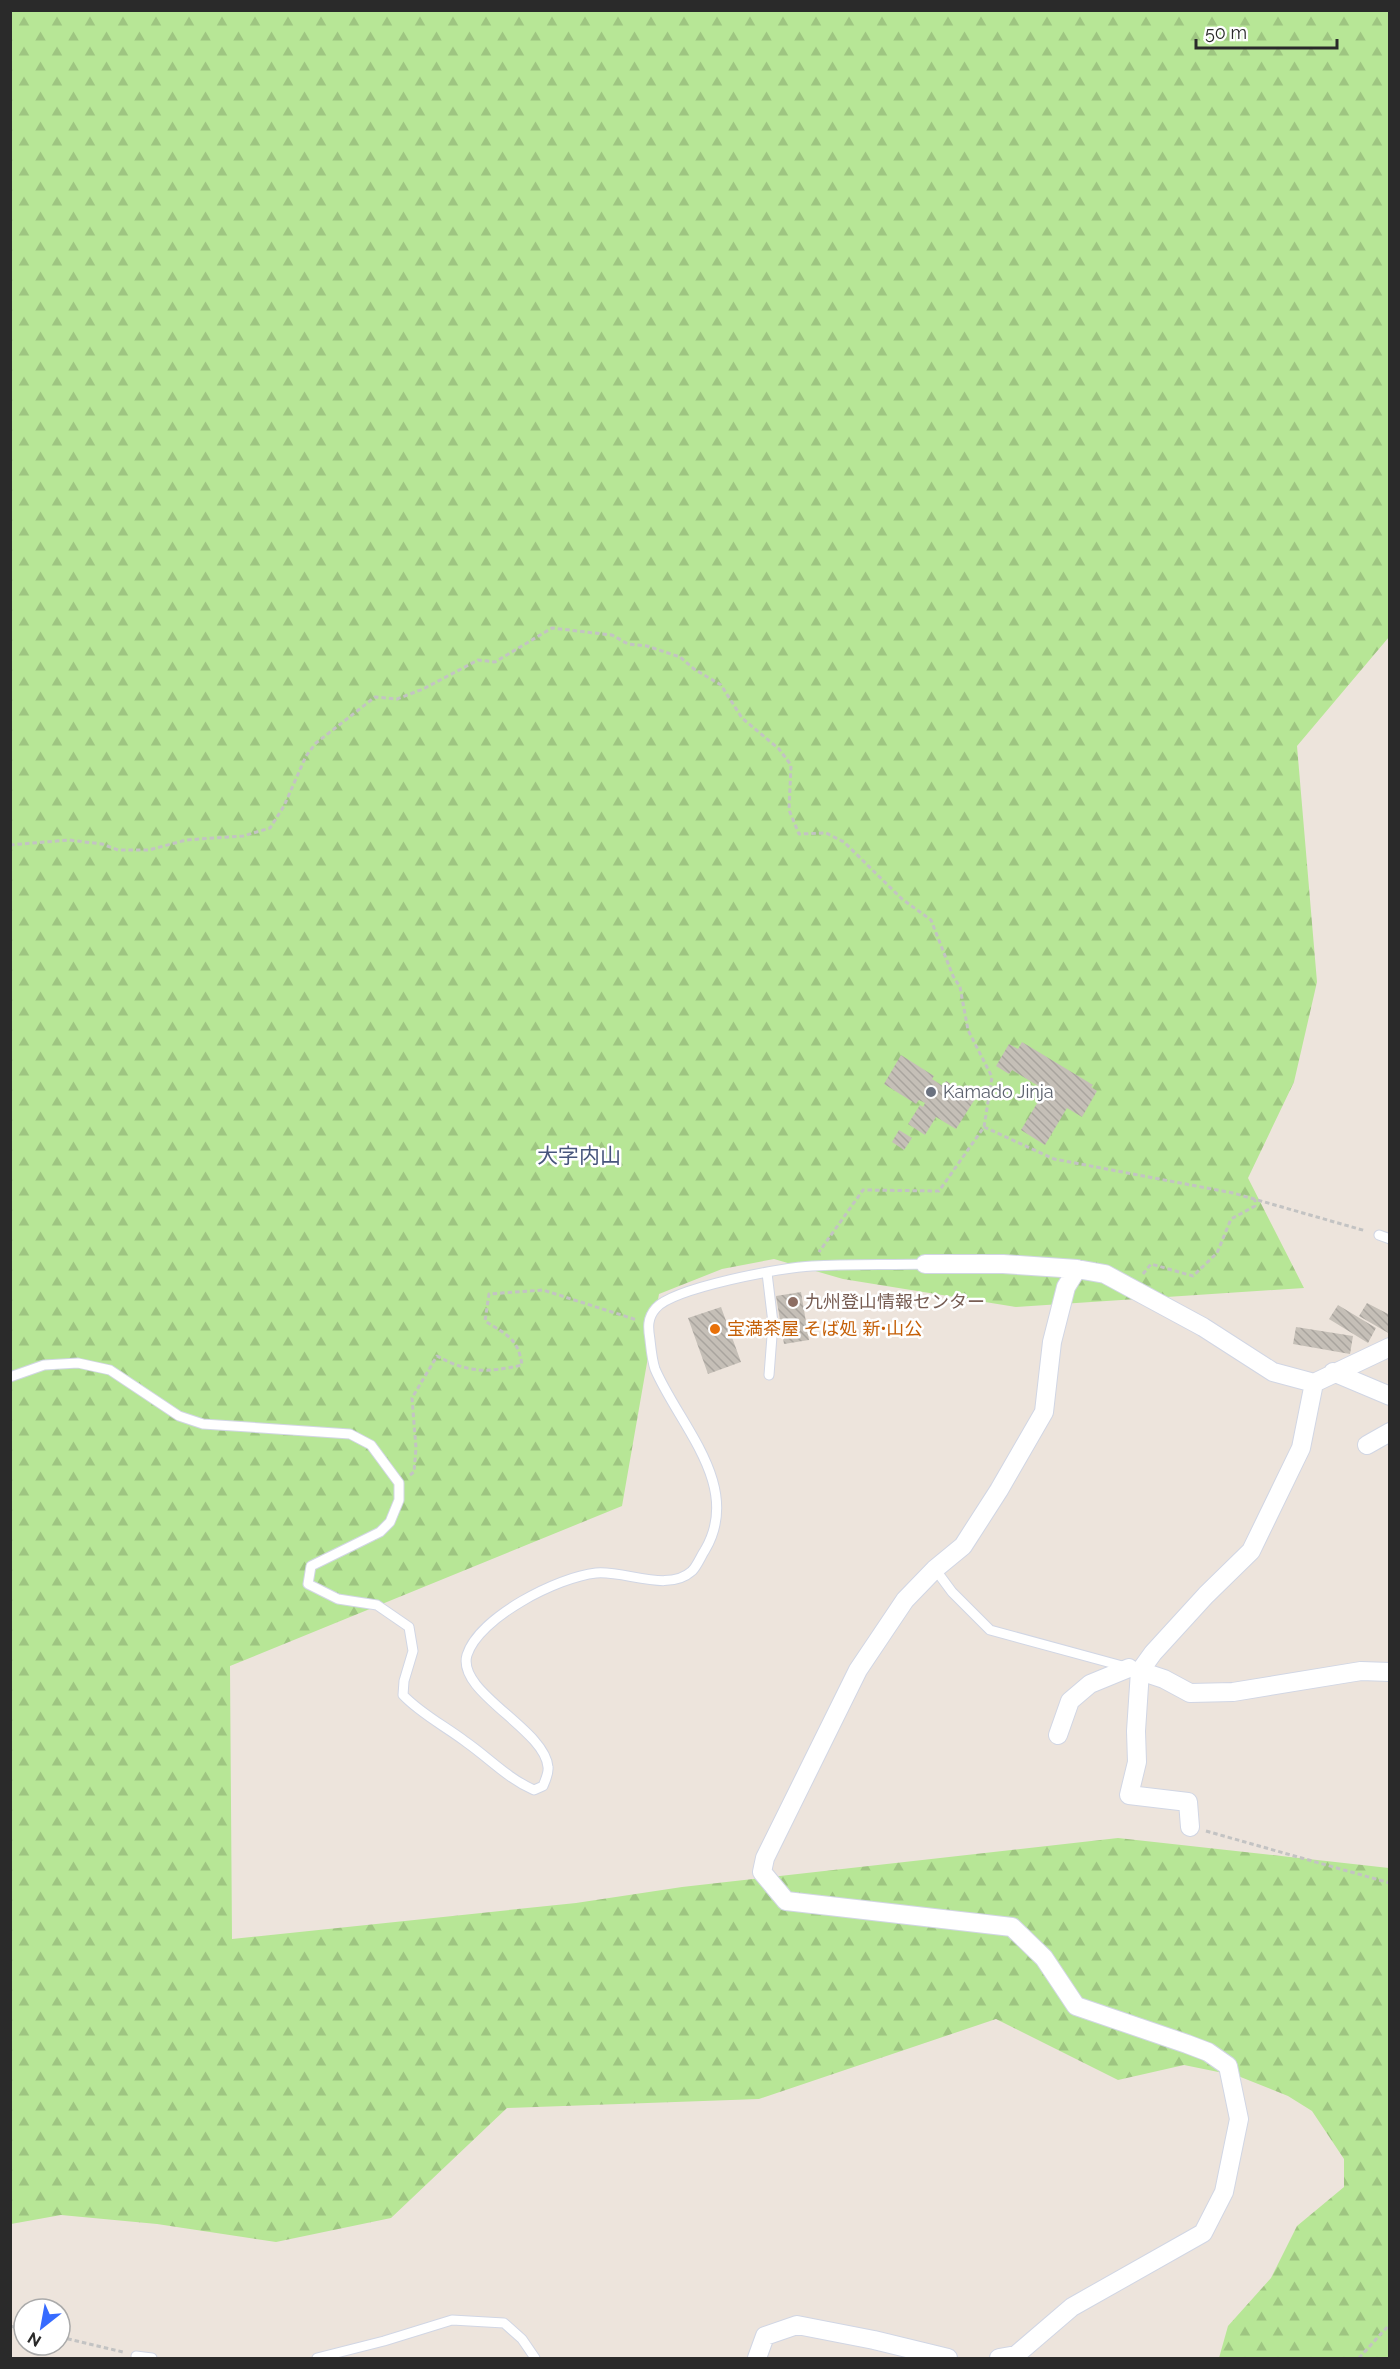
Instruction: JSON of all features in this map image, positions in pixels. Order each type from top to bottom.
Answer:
[{"type":"street","points":[[925,1264],[1003,1264],[1077,1269],[1105,1274],[1203,1327],[1273,1372],[1314,1383],[1389,1347]]},
{"type":"street","points":[[999,2358],[1016,2355],[1072,2307],[1203,2233],[1224,2192],[1239,2119],[1228,2066],[1208,2052],[1076,2006],[1044,1958],[1012,1927],[786,1901],[762,1872],[765,1858],[858,1670],[905,1600],[935,1569],[963,1546],[999,1490],[1044,1412],[1052,1342],[1066,1287],[1077,1269]]},
{"type":"street","points":[[1333,1372],[1389,1396]]},
{"type":"street","points":[[1058,1734],[1070,1701],[1090,1684],[1135,1670],[1251,1551],[1301,1448],[1314,1383]]},
{"type":"street","points":[[1367,1445],[1389,1432]]},
{"type":"street","points":[[1135,1670],[1164,1679],[1190,1693],[1233,1692],[1361,1671],[1389,1672]]},
{"type":"street","points":[[1135,1670],[1137,1762],[1129,1795],[1188,1802],[1190,1827]]},
{"type":"street","points":[[757,2358],[765,2336],[797,2325],[948,2358]]},
{"type":"lane","points":[[1379,1235],[1389,1239]]},
{"type":"lane","points":[[10,1377],[44,1365],[78,1363],[110,1370],[179,1416],[203,1424],[350,1434],[371,1444],[399,1483],[399,1500],[390,1521],[380,1532],[311,1566],[308,1584],[338,1599],[377,1605],[409,1627],[413,1651],[404,1681],[403,1695],[414,1706],[468,1743],[519,1784],[534,1790],[543,1786],[549,1768],[543,1751],[477,1686],[468,1671],[467,1656],[483,1629],[517,1602],[554,1586],[595,1573],[615,1573],[661,1582],[683,1575],[692,1570],[711,1538],[717,1509],[715,1485],[703,1454],[654,1367],[647,1323],[656,1307],[678,1294],[718,1282],[809,1266],[925,1264]]},
{"type":"lane","points":[[767,1274],[773,1323],[769,1375]]},
{"type":"lane","points":[[935,1569],[952,1593],[990,1630],[1135,1670]]},
{"type":"lane","points":[[317,2358],[452,2320],[504,2323],[522,2339],[535,2358]]},
{"type":"lane","points":[[136,2356],[152,2358]]},
{"type":"path","points":[[10,845],[69,840],[102,844],[118,850],[149,850],[186,840],[243,836],[270,828],[284,806],[306,756],[316,743],[375,697],[397,699],[423,689],[478,660],[495,662],[552,628],[612,635],[628,644],[647,646],[680,657],[721,686],[742,718],[779,749],[791,765],[789,810],[799,834],[826,832],[844,842],[902,899],[931,920],[953,976],[960,987],[968,1030],[992,1077],[984,1127],[939,1191],[863,1190],[809,1266]]},
{"type":"path","points":[[984,1127],[1054,1159],[1233,1193],[1379,1235]]},
{"type":"path","points":[[1132,1288],[1151,1264],[1193,1276],[1217,1253],[1232,1219],[1255,1206],[1254,1199]]},
{"type":"path","points":[[399,1483],[414,1472],[416,1448],[412,1398],[436,1356],[458,1367],[492,1371],[522,1365],[520,1347],[485,1321],[489,1294],[543,1290],[647,1323]]},
{"type":"path","points":[[1190,1827],[1389,1883]]},
{"type":"path","points":[[1359,2358],[1389,2324]]},
{"type":"path","points":[[72,2340],[136,2356]]},
{"type":"green space","points":[[11,11],[1389,11],[1389,637],[1297,746],[1317,982],[1294,1082],[1248,1178],[1304,1288],[1016,1307],[843,1279],[774,1259],[722,1269],[659,1294],[622,1506],[230,1666],[232,1939],[576,1903],[682,1887],[1118,1838],[1389,1868],[1389,2358],[1219,2358],[1228,2326],[1271,2278],[1297,2226],[1344,2187],[1344,2159],[1312,2111],[1288,2096],[1238,2076],[1184,2065],[1118,2080],[996,2019],[759,2099],[507,2108],[391,2218],[276,2242],[157,2224],[61,2215],[11,2224]]},
{"type":"building","points":[[1022,1042],[1093,1085],[1091,1087],[1097,1091],[1082,1117],[1067,1108],[1045,1145],[1021,1130],[1045,1090],[1012,1070],[1009,1074],[996,1066],[1009,1044],[1018,1049]]},
{"type":"building","name":"Kamado Jinja","points":[[901,1055],[934,1076],[932,1079],[943,1086],[946,1081],[975,1099],[956,1129],[936,1117],[925,1135],[908,1124],[920,1105],[923,1107],[925,1103],[919,1100],[916,1104],[884,1084]]},
{"type":"building","points":[[899,1130],[912,1138],[904,1150],[892,1142]]},
{"type":"building","points":[[801,1292],[809,1340],[784,1344],[776,1296]]},
{"type":"building","points":[[1367,1303],[1390,1315],[1390,1334],[1359,1316]]},
{"type":"building","points":[[1338,1305],[1376,1328],[1368,1343],[1329,1319]]},
{"type":"building","points":[[721,1307],[741,1362],[708,1374],[688,1318]]},
{"type":"building","points":[[1296,1327],[1353,1336],[1350,1354],[1293,1344]]},
{"type":"place","name":"Kamado Jinja","points":[[931,1092]]},
{"type":"place","name":"九州登山情報センター","points":[[793,1302]]},
{"type":"place","name":"宝満茶屋 そば処 新•山公","points":[[715,1329]]},
{"type":"district","name":"大字内山","points":[[579,1156]]}]
